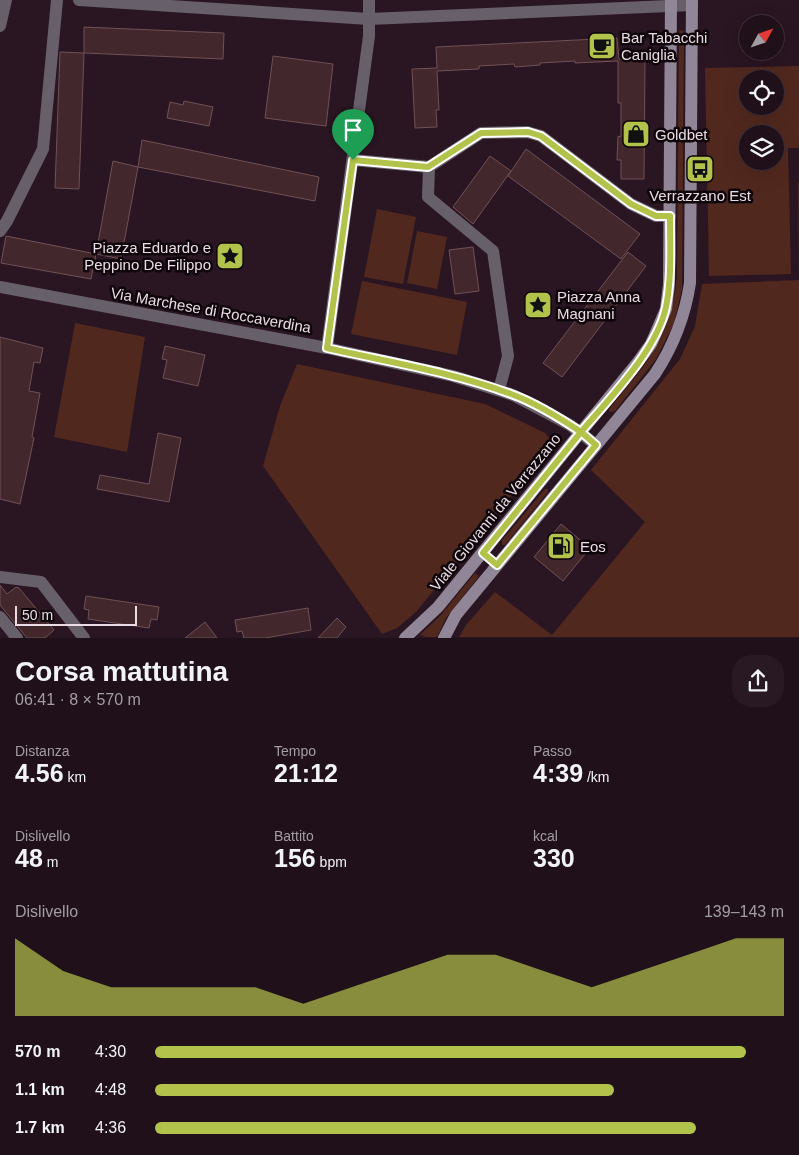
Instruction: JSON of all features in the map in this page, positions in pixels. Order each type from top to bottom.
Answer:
[{"type":"main road","name":"Viale Giovanni da Verrazzano","points":[[405,638],[438,607],[638,362],[651,344],[666,309],[669,284],[671,3]]},
{"type":"main road","points":[[444,638],[456,615],[654,374],[666,356],[680,327],[690,283],[692,3]]},
{"type":"main road","points":[[483,553],[497,565]]},
{"type":"street","points":[[0,26],[6,0]]},
{"type":"street","points":[[0,231],[7,221],[43,149],[57,0]]},
{"type":"street","points":[[79,0],[369,19],[692,3]]},
{"type":"street","points":[[327,348],[369,36],[370,0]]},
{"type":"street","points":[[353,160],[428,167],[481,133],[528,132],[541,136],[631,204],[656,216],[670,216]]},
{"type":"street","points":[[428,167],[428,197],[493,250],[508,356],[499,390]]},
{"type":"street","name":"Via Marchese di Roccaverdina","points":[[0,286],[327,348],[453,376],[512,395],[551,414],[581,432],[596,445]]},
{"type":"street","points":[[0,577],[40,582],[84,638]]},
{"type":"street","points":[[0,617],[17,638]]},
{"type":"shaded area","points":[[680,30],[684,31],[682,289],[674,323],[656,359],[615,411],[610,412],[610,408],[636,377],[663,334],[674,299],[677,277]]},
{"type":"shaded area","points":[[799,66],[799,148],[788,148],[791,274],[709,276],[705,68]]},
{"type":"shaded area","points":[[798,182],[799,182],[799,280]]},
{"type":"shaded area","points":[[377,209],[416,217],[403,284],[364,277]]},
{"type":"shaded area","points":[[417,231],[447,237],[437,289],[407,283]]},
{"type":"shaded area","points":[[799,280],[799,637],[459,637],[466,625],[495,592],[552,635],[645,522],[591,470],[680,359],[695,326],[702,284]]},
{"type":"shaded area","points":[[362,281],[467,302],[457,355],[351,334]]},
{"type":"shaded area","points":[[75,323],[145,337],[127,452],[54,437]]},
{"type":"shaded area","points":[[297,364],[485,404],[545,433],[552,441],[550,449],[416,612],[397,628],[382,634],[263,466],[280,406]]},
{"type":"shaded area","points":[[545,489],[548,489],[548,492],[505,545],[502,545],[502,540]]},
{"type":"shaded area","points":[[475,573],[479,576],[446,618],[437,637],[420,635],[440,616]]},
{"type":"building","points":[[84,27],[224,33],[223,59],[84,53]]},
{"type":"building","points":[[617,38],[619,59],[645,59],[644,179],[621,179],[621,160],[617,160],[618,136],[621,137],[621,103],[618,103],[618,61],[557,62],[515,67],[514,64],[479,66],[479,69],[437,71],[439,110],[436,110],[437,127],[415,128],[412,69],[437,68],[436,47]]},
{"type":"building","points":[[60,52],[84,53],[79,189],[55,188]]},
{"type":"building","points":[[273,56],[333,64],[326,126],[265,118]]},
{"type":"building","points":[[184,101],[213,107],[209,126],[167,118],[170,102],[183,105]]},
{"type":"building","points":[[142,140],[319,177],[315,201],[138,167]]},
{"type":"building","points":[[526,149],[640,234],[621,259],[508,176]]},
{"type":"building","points":[[490,156],[511,171],[473,224],[453,207]]},
{"type":"building","points":[[113,161],[138,167],[121,259],[96,254]]},
{"type":"building","points":[[6,236],[96,254],[91,279],[1,263]]},
{"type":"building","points":[[473,247],[479,291],[455,294],[449,250]]},
{"type":"building","points":[[628,252],[646,266],[562,377],[543,363]]},
{"type":"building","points":[[0,337],[43,348],[40,363],[34,362],[29,391],[40,393],[32,437],[34,438],[20,504],[0,499]]},
{"type":"building","points":[[165,346],[205,355],[198,386],[163,378],[167,360],[162,359]]},
{"type":"building","points":[[158,433],[181,438],[169,502],[97,489],[100,475],[149,484]]},
{"type":"building","points":[[561,524],[590,548],[563,581],[534,557]]},
{"type":"building","points":[[0,585],[7,594],[16,587],[19,588],[54,630],[45,638],[27,638],[0,605]]},
{"type":"building","points":[[86,596],[159,607],[157,620],[151,619],[149,628],[88,619],[89,610],[84,609]]},
{"type":"building","points":[[308,608],[311,630],[265,638],[244,638],[242,631],[237,632],[235,620]]},
{"type":"building","points":[[337,618],[346,627],[337,638],[318,638]]},
{"type":"building","points":[[205,622],[217,638],[185,638]]},
{"type":"place","name":"Bar Tabacchi Caniglia","points":[[602,46]]},
{"type":"place","name":"Goldbet","points":[[636,134]]},
{"type":"place","name":"Verrazzano Est","points":[[700,169]]},
{"type":"place","name":"Piazza Eduardo e Peppino De Filippo","points":[[230,256]]},
{"type":"place","name":"Piazza Anna Magnani","points":[[538,305]]},
{"type":"place","name":"Eos","points":[[561,546]]},
{"type":"route","points":[[353,160],[327,348],[453,376],[512,395],[551,414],[581,432],[483,553],[497,565],[596,445],[581,432],[606,403],[651,344],[666,309],[670,262],[670,216],[656,216],[631,204],[541,136],[528,132],[481,133],[428,167],[353,160]]}]
